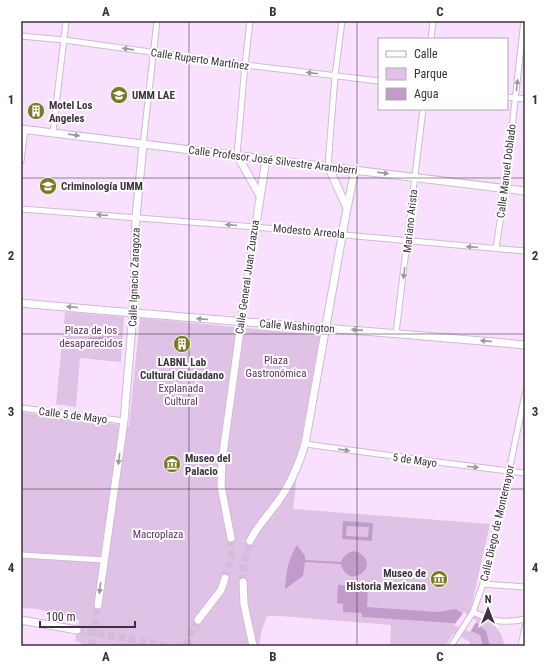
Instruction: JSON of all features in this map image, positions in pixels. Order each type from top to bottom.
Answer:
[{"type":"main road","name":"Calle Profesor José Silvestre Aramberri","points":[[23,129],[525,191]]},
{"type":"main road","name":"Calle Ignacio Zaragoza","points":[[98,605],[124,421],[133,313],[136,217],[143,145]]},
{"type":"main road","points":[[237,155],[260,196]]},
{"type":"main road","name":"Calle General Juan Zuazua","points":[[232,538],[221,486],[224,442],[266,159]]},
{"type":"main road","points":[[328,166],[347,208]]},
{"type":"main road","points":[[250,541],[254,533],[274,508],[285,490],[299,464],[305,444],[327,328],[347,208],[356,170]]},
{"type":"main road","name":"Calle Washington","points":[[21,303],[241,322],[396,333],[525,345]]},
{"type":"main road","points":[[198,620],[220,590],[225,578]]},
{"type":"main road","points":[[243,582],[244,604],[253,646]]},
{"type":"main road","points":[[21,620],[77,630]]},
{"type":"street","points":[[53,132],[66,21]]},
{"type":"street","name":"Calle Ignacio Zaragoza","points":[[143,145],[157,21]]},
{"type":"street","points":[[237,155],[250,21]]},
{"type":"street","points":[[328,166],[335,76],[342,21]]},
{"type":"street","points":[[431,38],[433,21]]},
{"type":"street","name":"Calle Manuel Doblado","points":[[496,248],[505,189],[524,21]]},
{"type":"street","name":"Calle Ruperto Martínez","points":[[21,36],[64,40],[245,65],[378,81]]},
{"type":"street","points":[[508,97],[525,99]]},
{"type":"street","name":"Mariano Arista","points":[[396,333],[423,110]]},
{"type":"street","points":[[21,161],[23,129]]},
{"type":"street","name":"Modesto Arreola","points":[[21,209],[343,234],[525,251]]},
{"type":"street","name":"Calle Diego de Montemayor","points":[[451,646],[472,613],[483,584],[525,394]]},
{"type":"street","name":"Calle 5 de Mayo","points":[[21,408],[124,421]]},
{"type":"street","name":"5 de Mayo","points":[[305,444],[525,473]]},
{"type":"street","points":[[21,555],[104,560]]},
{"type":"street","points":[[483,584],[525,587]]},
{"type":"street","points":[[472,613],[499,622],[525,619]]},
{"type":"street","points":[[521,646],[525,627]]},
{"type":"green space","name":"Plaza de los desaparecidos","points":[[65,312],[124,317],[121,362],[80,358],[76,407],[56,404]]},
{"type":"green space","name":"Macroplaza","points":[[140,318],[320,335],[301,441],[293,509],[490,524],[472,604],[470,607],[497,628],[501,634],[505,646],[470,646],[470,642],[454,633],[445,646],[390,646],[391,625],[267,616],[262,629],[259,646],[81,646],[81,643],[75,641],[79,620],[37,609],[21,608],[21,412],[129,426]]},
{"type":"water","points":[[112,336],[111,349],[87,347],[88,338]]},
{"type":"water","points":[[343,521],[373,523],[372,541],[342,539]],"holes":[[[347,526],[369,527],[368,537],[346,536]]]},
{"type":"water","points":[[297,545],[305,556],[305,560],[341,562],[344,556],[349,552],[355,551],[366,559],[367,565],[361,574],[350,576],[345,572],[341,564],[305,562],[303,576],[285,589],[291,555]]},
{"type":"water","points":[[338,585],[368,587],[367,607],[437,612],[456,609],[486,631],[490,646],[483,646],[480,635],[453,623],[362,617],[362,613],[343,612],[343,604],[337,603]]},
{"type":"pier","points":[[464,612],[477,621],[470,632],[454,625]]},
{"type":"tunnel","points":[[225,578],[231,556],[231,538]]},
{"type":"tunnel","points":[[243,582],[244,564],[250,541]]},
{"type":"tunnel","points":[[91,646],[98,605]]},
{"type":"tunnel","points":[[186,646],[198,620]]},
{"type":"tunnel","points":[[77,630],[169,646]]},
{"type":"place","name":"UMM LAE","points":[[119,95]]},
{"type":"place","name":"Motel Los Angeles","points":[[36,111]]},
{"type":"place","name":"Criminología UMM","points":[[48,186]]},
{"type":"place","name":"LABNL Lab Cultural Ciudadano","points":[[182,344]]},
{"type":"place","name":"Museo del Palacio","points":[[172,464]]},
{"type":"place","name":"Museo de Historia Mexicana","points":[[439,579]]},
{"type":"park label","name":"Plaza Gastronómica","points":[[276,366]]},
{"type":"park label","name":"Explanada Cultural","points":[[181,394]]}]
